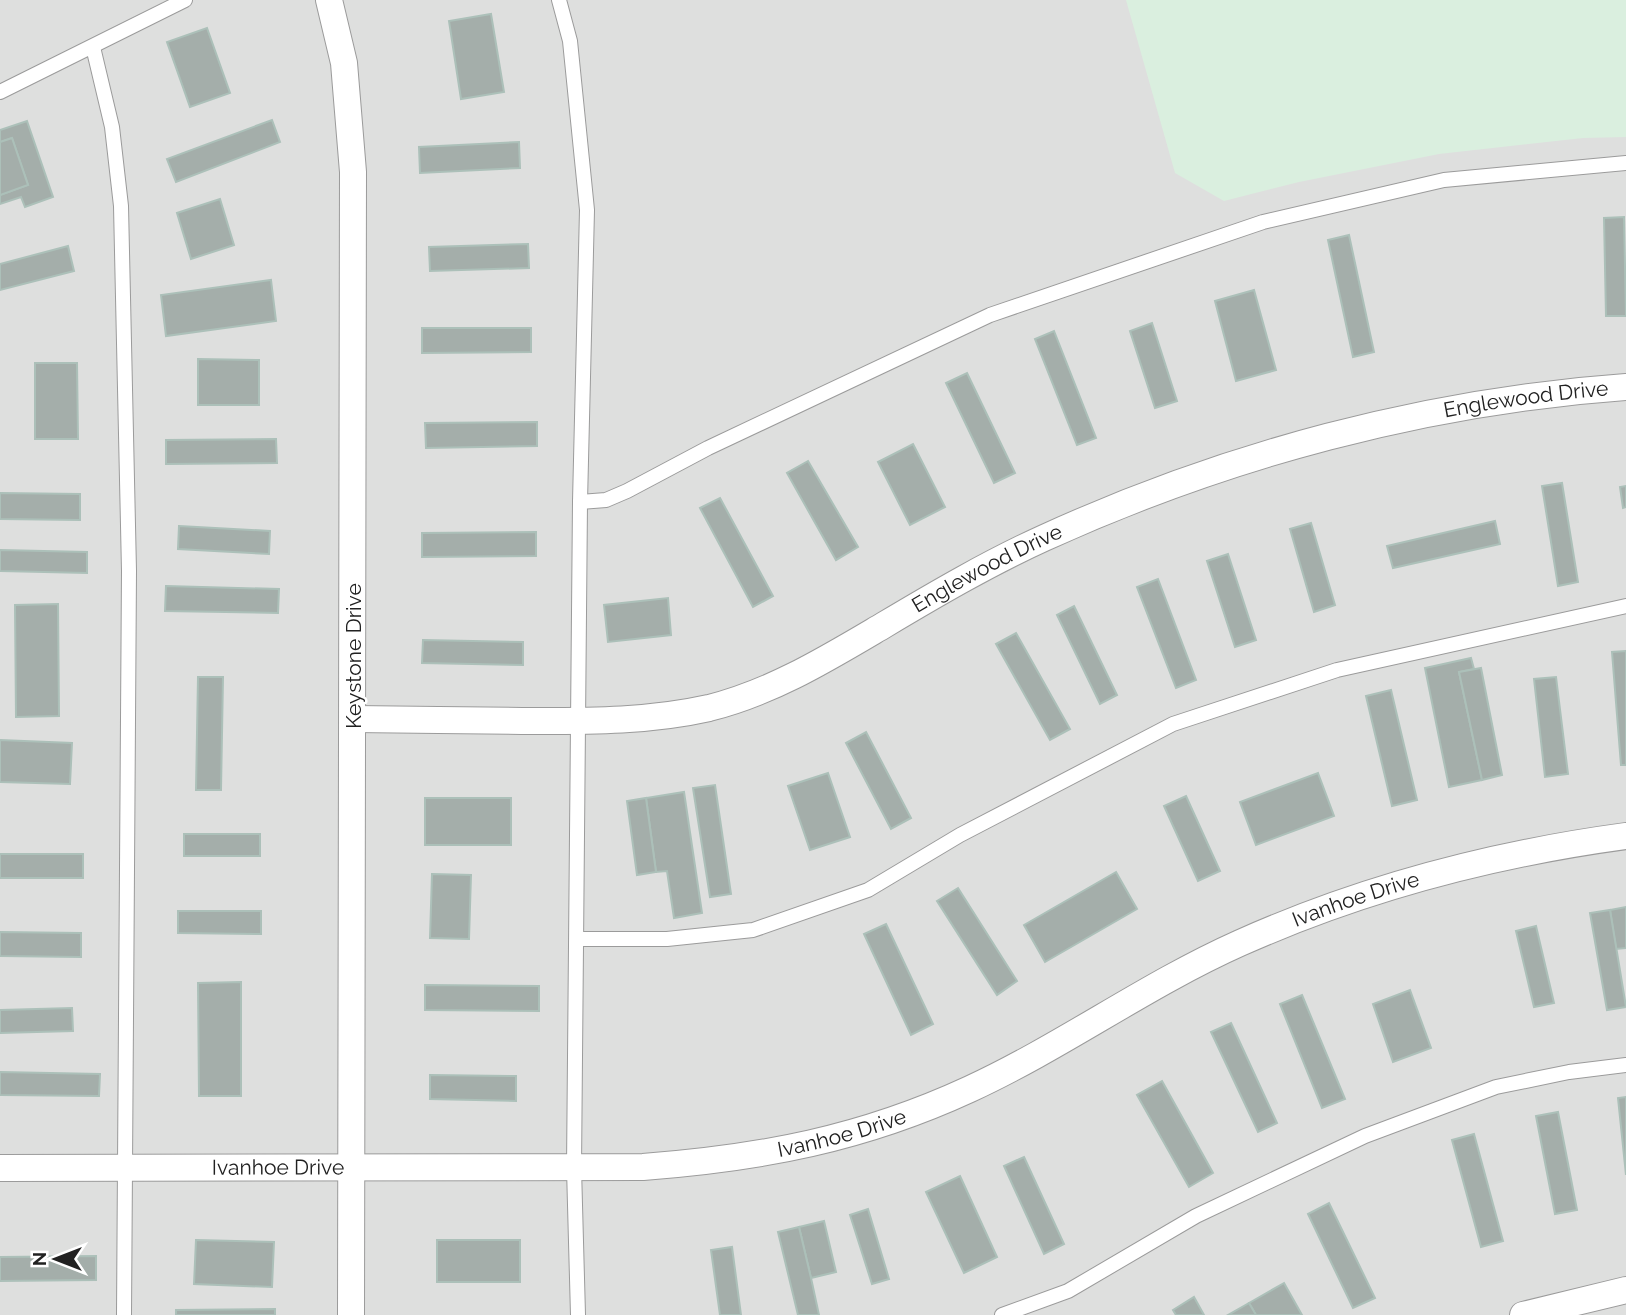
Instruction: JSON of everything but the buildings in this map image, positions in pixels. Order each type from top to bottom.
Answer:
[{"type":"street","name":"Keystone Drive","points":[[329,0],[344,63],[354,172],[351,1315]]},
{"type":"street","name":"Englewood Drive","points":[[354,719],[579,721],[662,716],[710,708],[763,691],[809,669],[955,584],[1043,539],[1131,502],[1272,454],[1393,420],[1501,400],[1626,387]]},
{"type":"street","name":"Ivanhoe Drive","points":[[0,1168],[575,1168],[727,1161],[821,1142],[899,1118],[970,1089],[1173,975],[1303,916],[1452,869],[1545,847],[1626,836]]},
{"type":"street","points":[[1523,1315],[1626,1290]]},
{"type":"lane","points":[[0,92],[185,0]]},
{"type":"lane","points":[[559,0],[570,41],[587,210],[580,502],[575,1168],[578,1315]]},
{"type":"lane","points":[[93,47],[113,127],[121,206],[129,571],[124,1315]]},
{"type":"lane","points":[[580,502],[606,500],[627,491],[708,448],[990,315],[1263,222],[1444,180],[1626,163]]},
{"type":"lane","points":[[578,939],[667,939],[753,930],[867,890],[960,835],[1173,724],[1337,670],[1626,606]]},
{"type":"lane","points":[[1002,1315],[1068,1291],[1196,1216],[1365,1136],[1496,1087],[1569,1072],[1626,1065]]},
{"type":"shaded area","points":[[0,0],[1626,0],[1626,1315],[0,1315]]},
{"type":"shaded area","points":[[1126,0],[1626,0],[1626,137],[1583,138],[1439,154],[1299,182],[1224,201],[1175,173]]}]
